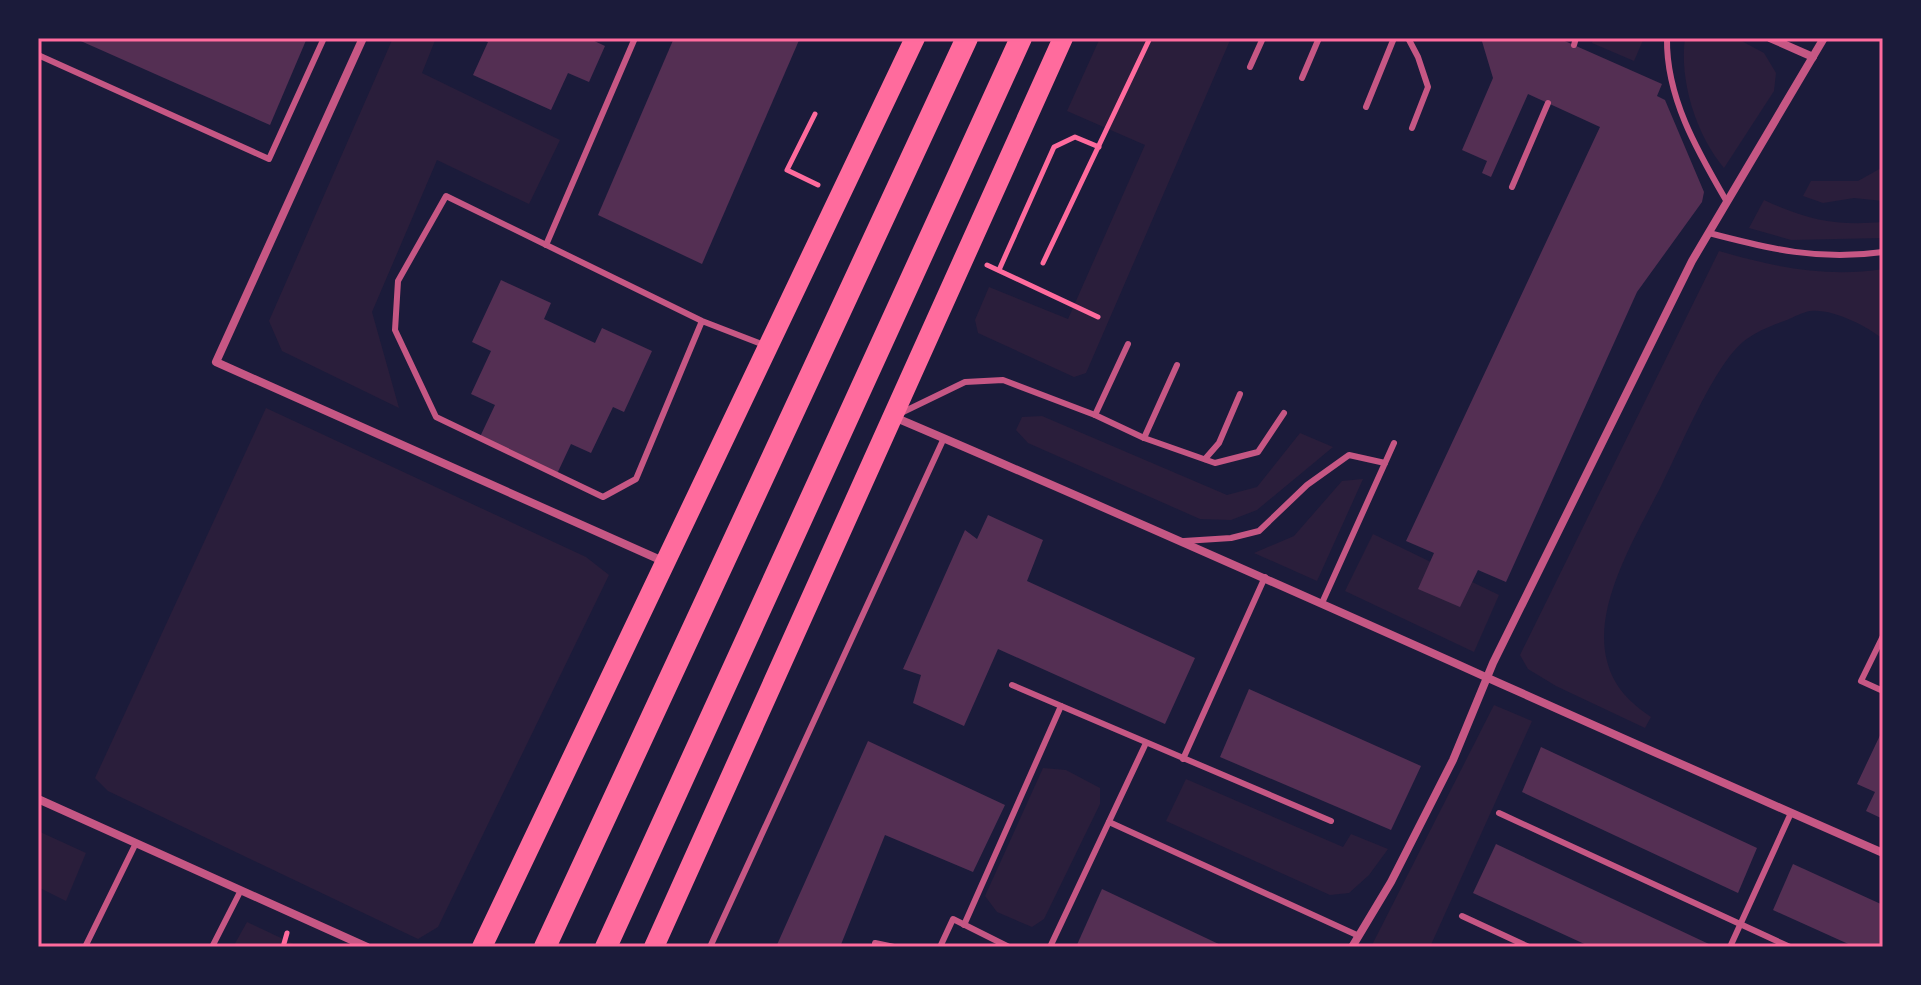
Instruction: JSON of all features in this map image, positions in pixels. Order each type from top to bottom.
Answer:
[{"type":"highway","points":[[545,947],[967,38]]},
{"type":"highway","points":[[606,947],[1021,38]]},
{"type":"main road","points":[[482,947],[915,38]]},
{"type":"main road","points":[[654,947],[1063,38]]},
{"type":"street","points":[[363,38],[216,362],[665,562]]},
{"type":"street","points":[[1770,38],[1813,57]]},
{"type":"street","points":[[1352,947],[1391,882],[1453,760],[1486,679],[1679,289],[1824,38]]},
{"type":"street","points":[[894,417],[1184,541],[1486,679],[1883,853]]},
{"type":"street","points":[[38,799],[367,947]]},
{"type":"lane","points":[[38,55],[269,159],[324,38]]},
{"type":"lane","points":[[546,245],[635,38]]},
{"type":"lane","points":[[1250,67],[1263,38]]},
{"type":"lane","points":[[1302,78],[1319,38]]},
{"type":"lane","points":[[1366,107],[1394,38]]},
{"type":"lane","points":[[1408,38],[1428,87],[1412,128]]},
{"type":"lane","points":[[1667,38],[1667,55],[1679,106],[1698,152],[1727,202]]},
{"type":"lane","points":[[1512,187],[1548,103]]},
{"type":"lane","points":[[702,321],[636,479],[603,497],[436,417],[395,330],[398,281],[446,196],[702,321],[767,346]]},
{"type":"lane","points":[[1709,233],[1779,251],[1850,256],[1883,252]]},
{"type":"lane","points":[[1095,415],[1128,344]]},
{"type":"lane","points":[[1144,438],[1177,365]]},
{"type":"lane","points":[[894,417],[965,382],[1003,380],[1095,415],[1144,438],[1215,463],[1258,452],[1284,413]]},
{"type":"lane","points":[[1205,459],[1219,443],[1240,394]]},
{"type":"lane","points":[[710,947],[944,438]]},
{"type":"lane","points":[[1322,603],[1394,443]]},
{"type":"lane","points":[[1184,541],[1231,538],[1259,531],[1307,485],[1349,455],[1385,463]]},
{"type":"lane","points":[[1183,759],[1265,577]]},
{"type":"lane","points":[[1883,636],[1861,681],[1883,691]]},
{"type":"lane","points":[[1012,685],[1331,821]]},
{"type":"lane","points":[[964,925],[1061,706]]},
{"type":"lane","points":[[1050,947],[1146,743]]},
{"type":"lane","points":[[1499,813],[1790,947]]},
{"type":"lane","points":[[1730,947],[1791,813]]},
{"type":"lane","points":[[1109,822],[1359,936]]},
{"type":"lane","points":[[85,947],[136,843]]},
{"type":"lane","points":[[212,947],[241,890]]},
{"type":"lane","points":[[1462,916],[1529,947]]},
{"type":"lane","points":[[940,947],[953,919],[1009,947]]},
{"type":"lane","points":[[875,943],[894,947]]},
{"type":"path","points":[[1043,263],[1150,38]]},
{"type":"path","points":[[787,170],[815,114]]},
{"type":"path","points":[[999,270],[1054,147],[1075,137],[1099,147]]},
{"type":"shaded area","points":[[393,38],[436,38],[422,73],[560,140],[529,204],[437,160],[372,312],[399,408],[282,351],[269,321]]},
{"type":"shaded area","points":[[1100,38],[1231,38],[1086,373],[1074,377],[978,333],[975,320],[989,287],[1068,319],[1145,145],[1067,111]]},
{"type":"shaded area","points":[[1594,38],[1644,38],[1634,61],[1592,43]]},
{"type":"shaded area","points":[[1685,38],[1736,38],[1764,53],[1776,73],[1774,91],[1724,168],[1705,140],[1692,106],[1685,71]]},
{"type":"shaded area","points":[[1883,167],[1883,201],[1854,198],[1823,203],[1803,196],[1811,181],[1858,181]]},
{"type":"shaded area","points":[[1764,200],[1822,220],[1883,222],[1883,238],[1791,240],[1749,228]]},
{"type":"shaded area","points":[[1719,251],[1801,269],[1841,272],[1883,269],[1883,339],[1849,319],[1828,312],[1810,311],[1749,337],[1721,368],[1630,547],[1611,593],[1604,639],[1607,661],[1623,693],[1651,717],[1645,728],[1556,686],[1528,669],[1520,655]]},
{"type":"shaded area","points":[[266,408],[586,557],[609,575],[438,927],[418,939],[108,791],[95,778]]},
{"type":"shaded area","points":[[1042,416],[1227,495],[1257,487],[1300,433],[1333,447],[1257,510],[1231,520],[1200,519],[1028,443],[1016,430],[1022,417]]},
{"type":"shaded area","points":[[1363,479],[1317,581],[1254,553],[1294,536],[1342,481]]},
{"type":"shaded area","points":[[1373,534],[1499,595],[1474,652],[1345,591]]},
{"type":"shaded area","points":[[1494,705],[1532,721],[1430,947],[1371,947]]},
{"type":"shaded area","points":[[1043,768],[1066,770],[1100,788],[1100,804],[1044,919],[1032,927],[997,912],[985,896]]},
{"type":"shaded area","points":[[1186,779],[1343,847],[1351,834],[1388,849],[1369,875],[1349,893],[1330,895],[1166,821]]},
{"type":"shaded area","points":[[38,831],[86,853],[66,901],[38,887]]},
{"type":"shaded area","points":[[247,922],[300,947],[233,947]]},
{"type":"building","points":[[74,38],[307,38],[270,125]]},
{"type":"building","points":[[479,38],[588,38],[605,46],[589,82],[568,73],[551,110],[473,75],[488,42]]},
{"type":"building","points":[[674,38],[800,38],[702,264],[598,215]]},
{"type":"building","points":[[1481,38],[1558,38],[1662,84],[1657,96],[1665,100],[1704,192],[1702,202],[1637,292],[1506,582],[1478,570],[1460,607],[1418,589],[1434,553],[1406,541],[1600,127],[1528,94],[1491,177],[1482,173],[1487,161],[1462,150],[1493,78]]},
{"type":"building","points":[[501,280],[551,303],[544,319],[595,343],[602,328],[652,351],[624,412],[613,407],[591,453],[571,444],[556,476],[479,439],[495,405],[471,394],[491,351],[472,342]]},
{"type":"building","points":[[988,515],[1043,540],[1027,581],[1195,658],[1165,724],[998,649],[964,726],[913,703],[921,675],[903,669],[965,530],[977,539]]},
{"type":"building","points":[[1249,689],[1421,766],[1391,830],[1220,757]]},
{"type":"building","points":[[1883,729],[1883,819],[1866,811],[1875,792],[1857,784]]},
{"type":"building","points":[[868,741],[1005,805],[973,872],[885,835],[840,947],[776,947]]},
{"type":"building","points":[[1541,747],[1757,848],[1738,893],[1522,792]]},
{"type":"building","points":[[1496,844],[1711,945],[1591,947],[1473,893]]},
{"type":"building","points":[[1793,864],[1883,905],[1883,947],[1855,947],[1773,910]]},
{"type":"building","points":[[1102,889],[1225,947],[1076,947]]}]
